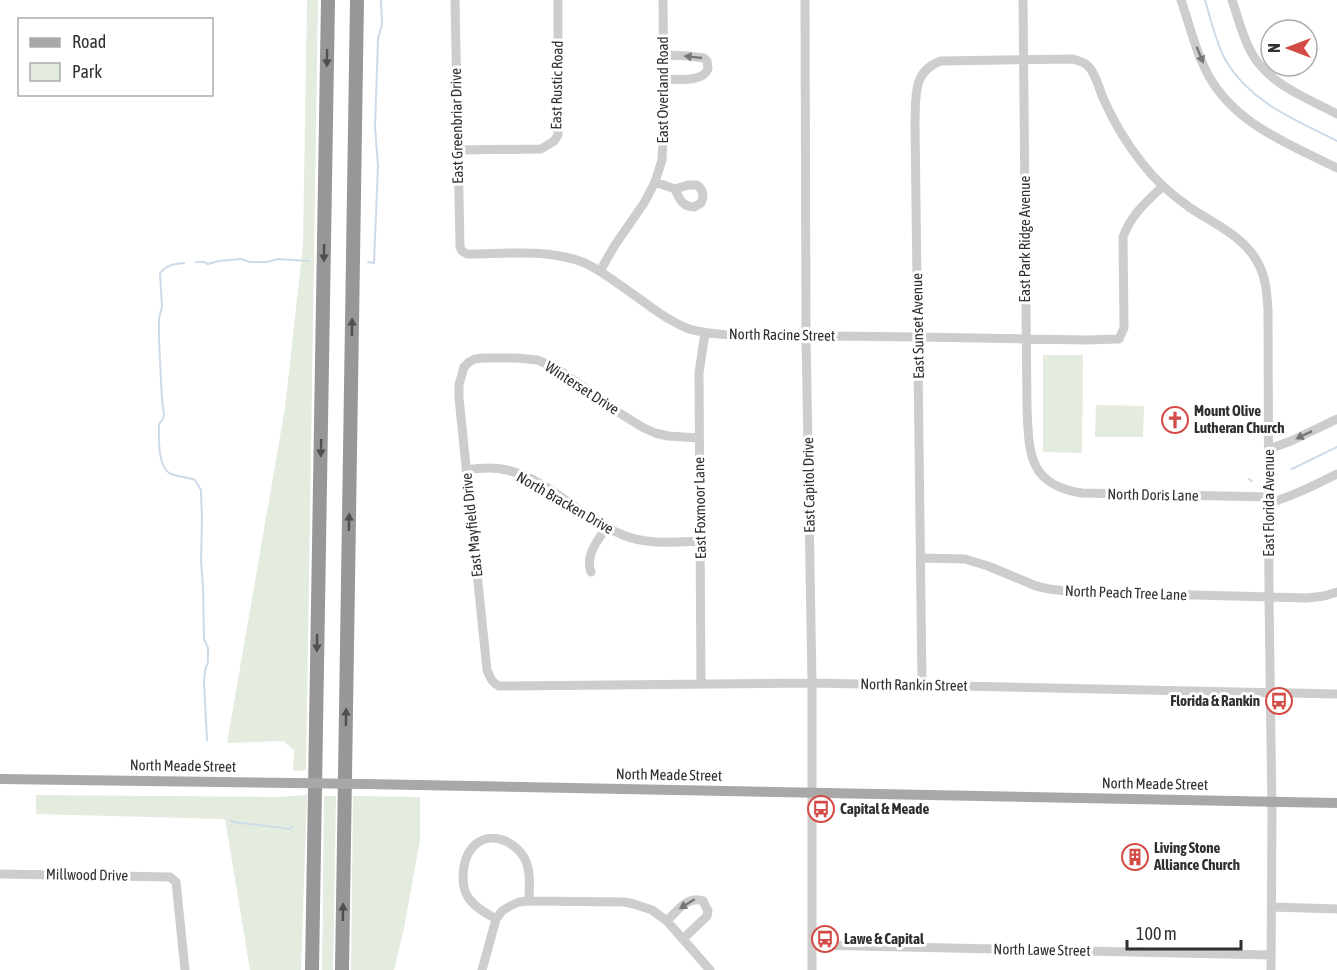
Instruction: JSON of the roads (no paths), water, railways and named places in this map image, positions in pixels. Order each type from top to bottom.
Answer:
[{"type":"highway","points":[[312,970],[328,0]]},
{"type":"highway","points":[[342,970],[357,0]]},
{"type":"main road","name":"North Meade Street","points":[[0,779],[1337,803]]},
{"type":"street","name":"East Greenbriar Drive","points":[[454,0],[461,251]]},
{"type":"street","name":"East Rustic Road","points":[[457,150],[536,150],[554,141],[558,135],[558,0]]},
{"type":"street","name":"East Overland Road","points":[[600,271],[655,182],[663,150],[663,0]]},
{"type":"street","name":"East Capitol Drive","points":[[805,0],[806,335],[813,792],[812,970]]},
{"type":"street","name":"East Park Ridge Avenue","points":[[1023,0],[1029,444],[1031,457],[1042,475]]},
{"type":"street","points":[[1181,0],[1203,64],[1211,79],[1229,102],[1248,120],[1267,132],[1337,168]]},
{"type":"street","points":[[1232,0],[1250,49],[1266,71],[1285,87],[1337,114]]},
{"type":"street","points":[[663,55],[704,58],[708,69],[705,76],[698,78],[664,79]]},
{"type":"street","name":"East Florida Avenue","points":[[1023,59],[1073,59],[1091,68],[1119,129],[1144,165],[1163,186],[1190,207],[1238,238],[1252,252],[1260,265],[1264,278],[1268,310],[1271,970]]},
{"type":"street","name":"East Sunset Avenue","points":[[922,685],[916,90],[922,74],[928,67],[941,61],[1023,59]]},
{"type":"street","points":[[655,182],[675,189]]},
{"type":"street","name":"North Racine Street","points":[[461,251],[467,254],[528,253],[574,259],[600,271],[673,320],[705,333],[1113,340],[1119,339],[1124,328],[1124,237],[1127,227],[1133,216],[1163,186]]},
{"type":"street","name":"East Foxmoor Lane","points":[[701,684],[699,373],[705,333]]},
{"type":"street","name":"Winterset Drive","points":[[464,368],[475,359],[537,360],[555,367],[642,427],[668,436],[699,438]]},
{"type":"street","name":"East Mayfield Drive","points":[[464,368],[459,385],[459,398],[487,670],[493,681]]},
{"type":"street","points":[[1269,448],[1291,441],[1337,419]]},
{"type":"street","name":"North Bracken Drive","points":[[466,470],[501,469],[518,474],[542,486],[606,528],[625,536],[658,542],[700,541]]},
{"type":"street","name":"North Doris Lane","points":[[1042,475],[1053,484],[1082,493],[1269,500],[1284,499],[1337,474]]},
{"type":"street","points":[[591,572],[588,561],[590,555],[606,528]]},
{"type":"street","name":"North Peach Tree Lane","points":[[920,558],[965,559],[1036,586],[1060,590],[1307,598],[1337,592]]},
{"type":"street","name":"North Rankin Street","points":[[493,681],[499,686],[812,683],[1337,694]]},
{"type":"street","points":[[496,919],[473,904],[464,890],[467,855],[478,843],[493,838],[500,839],[514,845],[519,850],[528,866],[529,901]]},
{"type":"street","name":"Millwood Drive","points":[[0,874],[166,876],[173,878],[178,894],[185,970]]},
{"type":"street","points":[[667,921],[691,900],[704,901],[708,911],[707,916],[683,939]]},
{"type":"street","points":[[482,970],[496,919],[510,906],[529,901],[624,902],[652,910],[667,921],[710,970]]},
{"type":"street","points":[[1272,907],[1337,909]]},
{"type":"street","name":"North Lawe Street","points":[[812,945],[1271,955]]},
{"type":"waterway","points":[[368,262],[374,263],[378,166],[375,127],[378,39],[382,24],[381,0]]},
{"type":"waterway","points":[[1205,0],[1219,47],[1236,76],[1261,99],[1276,109],[1337,141]]},
{"type":"waterway","points":[[196,262],[208,264],[241,259],[250,262],[267,262],[278,259],[309,261]]},
{"type":"waterway","points":[[184,263],[170,265],[160,273],[162,307],[159,318],[159,341],[164,414],[159,424],[159,444],[161,459],[166,471],[195,480],[201,490],[204,639],[208,648],[204,682],[207,740]]},
{"type":"waterway","points":[[1292,469],[1337,447]]},
{"type":"waterway","points":[[230,820],[290,829],[292,827]]},
{"type":"place","name":"Mount Olive Lutheran Church","points":[[1175,420]]},
{"type":"place","name":"Florida & Rankin","points":[[1279,701]]},
{"type":"place","name":"Capital & Meade","points":[[821,809]]},
{"type":"place","name":"Living Stone Alliance Church","points":[[1135,857]]},
{"type":"place","name":"Lawe & Capital","points":[[825,939]]}]
